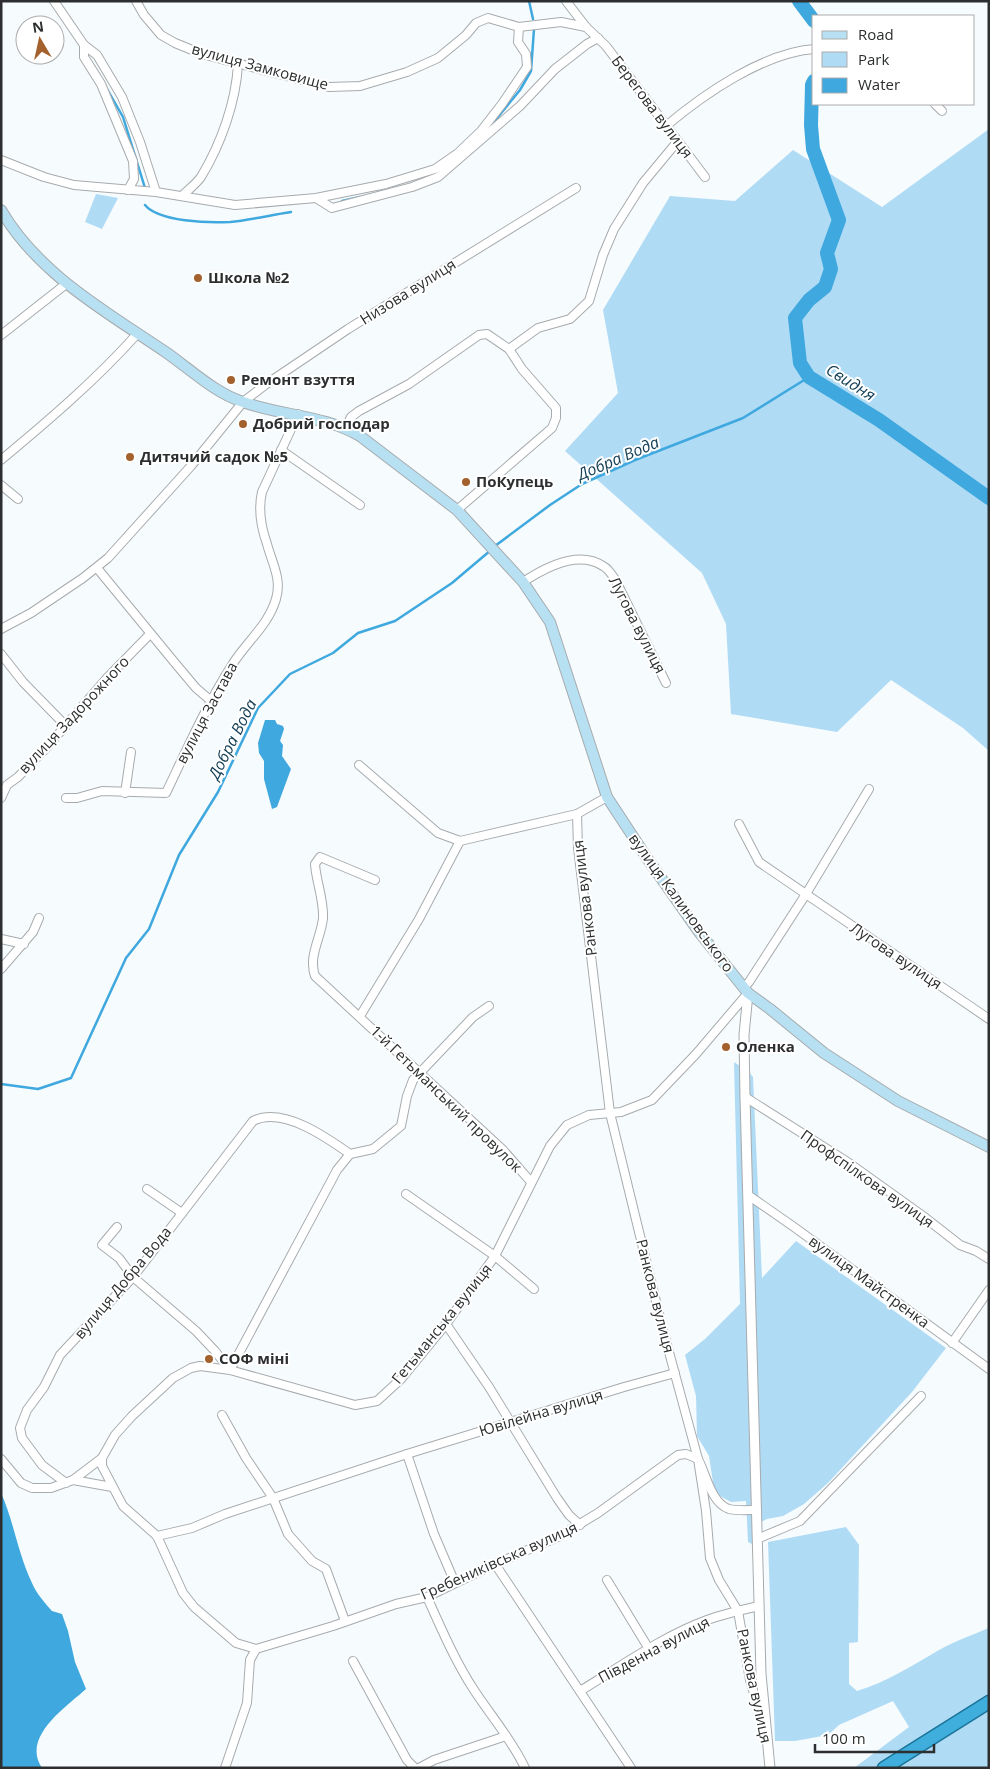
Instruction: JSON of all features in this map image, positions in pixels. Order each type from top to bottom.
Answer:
[{"type":"highway","points":[[884,1768],[989,1702]]},
{"type":"main road","name":"вулиця Калиновського","points":[[1,210],[32,253],[66,284],[227,396],[243,402],[298,414],[346,428],[360,436],[457,510],[523,582],[550,622],[607,797],[652,866],[699,932],[746,991],[824,1053],[898,1101],[989,1147]]},
{"type":"street","points":[[54,1],[84,45],[97,55],[122,98],[140,142],[156,192]]},
{"type":"street","name":"вулиця Замковище","points":[[136,1],[144,15],[161,35],[175,43],[202,54],[329,87],[360,86],[407,72],[438,58],[466,35],[476,23],[488,18],[519,28]]},
{"type":"street","name":"Берегова вулиця","points":[[566,1],[586,27],[606,46],[705,177]]},
{"type":"street","points":[[1,160],[44,177],[74,185],[156,192],[235,205],[316,198],[386,184],[435,169],[458,153],[480,131],[502,104],[527,67],[526,54],[518,42],[519,28],[561,22],[586,27]]},
{"type":"street","points":[[316,198],[332,208],[412,187],[438,177],[520,106],[555,69],[586,44],[598,38]]},
{"type":"street","points":[[84,45],[84,57],[101,84],[133,161],[134,179],[128,190]]},
{"type":"street","points":[[666,126],[699,100],[729,81],[785,54],[801,50],[812,50]]},
{"type":"street","points":[[182,196],[200,178],[217,144],[231,108],[238,64]]},
{"type":"street","points":[[936,105],[942,111]]},
{"type":"street","points":[[509,349],[538,328],[570,319],[589,301],[603,255],[614,229],[643,183],[677,142]]},
{"type":"street","points":[[458,153],[469,152]]},
{"type":"street","name":"Низова вулиця","points":[[1,629],[31,613],[97,568],[191,466],[243,402],[265,385],[348,329],[576,188]]},
{"type":"street","points":[[1,335],[66,284]]},
{"type":"street","points":[[1,460],[65,406],[138,333]]},
{"type":"street","points":[[346,428],[351,416],[358,411],[409,384],[479,335],[487,334],[509,349],[522,369],[556,408],[556,418],[552,428],[457,510]]},
{"type":"street","name":"вулиця Застава","points":[[125,793],[166,793],[210,700],[240,651],[265,624],[276,599],[279,580],[261,524],[260,502],[262,492],[280,450],[298,414]]},
{"type":"street","points":[[280,450],[360,505]]},
{"type":"street","points":[[1,485],[18,499]]},
{"type":"street","name":"Лугова вулиця","points":[[523,582],[541,569],[571,560],[587,560],[601,564],[616,581],[666,683]]},
{"type":"street","points":[[97,568],[196,688],[210,700]]},
{"type":"street","name":"вулиця Задорожного","points":[[1,798],[4,784],[18,776],[66,726],[107,678],[150,634]]},
{"type":"street","points":[[1,654],[23,682],[66,726]]},
{"type":"street","points":[[66,798],[77,798],[102,791],[125,793],[130,752]]},
{"type":"street","points":[[359,765],[438,833],[460,841],[577,814],[607,797]]},
{"type":"street","points":[[806,894],[868,788]]},
{"type":"street","name":"Ранкова вулиця","points":[[577,814],[578,848],[610,1113],[698,1459],[706,1511],[710,1558],[719,1580],[738,1610],[750,1680],[766,1729],[770,1768]]},
{"type":"street","name":"Лугова вулиця","points":[[739,824],[758,862],[988,1017]]},
{"type":"street","name":"1-й Гетьманський провулок","points":[[360,1016],[419,918],[460,841]]},
{"type":"street","name":"1-й Гетьманський провулок","points":[[375,880],[320,858],[315,864],[323,918],[316,944],[313,969],[321,982],[421,1072],[503,1150],[531,1182]]},
{"type":"street","name":"Гетьманська вулиця","points":[[102,1458],[115,1435],[132,1416],[173,1378],[200,1366],[230,1370],[355,1405],[377,1400],[401,1379],[446,1324],[496,1256],[550,1146],[567,1125],[589,1115],[621,1112],[652,1100],[696,1054],[746,991],[806,894]]},
{"type":"street","points":[[1,969],[33,932],[39,918]]},
{"type":"street","points":[[1,940],[24,944]]},
{"type":"street","points":[[746,991],[744,1035],[745,1097],[760,1674],[766,1729]]},
{"type":"street","points":[[117,1227],[102,1245],[119,1258],[133,1277],[196,1331],[216,1351],[230,1370],[337,1170],[350,1154],[373,1149],[401,1126],[407,1096],[413,1080],[474,1017],[489,1006]]},
{"type":"street","name":"Профспілкова вулиця","points":[[745,1097],[849,1163],[960,1245],[976,1251],[989,1259]]},
{"type":"street","name":"вулиця Добра Вода","points":[[70,1482],[42,1465],[22,1438],[20,1428],[27,1410],[44,1386],[60,1355],[133,1277],[253,1121],[262,1116],[290,1120],[326,1136],[350,1154]]},
{"type":"street","points":[[147,1189],[182,1213]]},
{"type":"street","points":[[406,1194],[496,1256],[534,1288]]},
{"type":"street","name":"вулиця Майстренка","points":[[748,1196],[802,1232],[989,1370]]},
{"type":"street","points":[[952,1343],[989,1290]]},
{"type":"street","points":[[446,1324],[489,1387],[557,1498],[569,1515],[580,1525]]},
{"type":"street","name":"Ювілейна вулиця","points":[[157,1536],[192,1528],[225,1514],[407,1454],[675,1373]]},
{"type":"street","points":[[757,1539],[800,1521],[921,1396]]},
{"type":"street","points":[[222,1416],[246,1458],[273,1498],[288,1534],[312,1561],[326,1569],[345,1621]]},
{"type":"street","points":[[407,1454],[434,1534],[455,1583]]},
{"type":"street","name":"Гребениківська вулиця","points":[[256,1649],[396,1604],[427,1597],[580,1525],[678,1455],[686,1454],[698,1459]]},
{"type":"street","points":[[1,1459],[21,1483],[32,1488],[51,1488],[70,1482],[102,1458]]},
{"type":"street","points":[[102,1458],[102,1466],[123,1506],[157,1536],[183,1593],[194,1607],[236,1643],[256,1649],[250,1660],[247,1703],[225,1768]]},
{"type":"street","points":[[698,1459],[713,1495],[719,1502],[728,1509],[757,1510]]},
{"type":"street","points":[[70,1482],[112,1486]]},
{"type":"street","name":"Південна вулиця","points":[[495,1564],[631,1768]]},
{"type":"street","points":[[607,1580],[649,1649]]},
{"type":"street","points":[[427,1597],[451,1650],[473,1688],[506,1736],[525,1768]]},
{"type":"street","name":"Південна вулиця","points":[[580,1691],[649,1649],[706,1620],[759,1606]]},
{"type":"street","points":[[353,1661],[407,1760],[415,1768]]},
{"type":"street","points":[[419,1768],[434,1760],[506,1736]]},
{"type":"green space","points":[[989,129],[989,751],[963,728],[891,680],[837,732],[731,714],[726,624],[702,573],[565,451],[618,393],[603,310],[670,196],[735,201],[793,150],[882,207]]},
{"type":"green space","points":[[96,194],[118,198],[102,229],[85,222]]},
{"type":"green space","points":[[734,1062],[753,1077],[762,1278],[796,1241],[946,1348],[912,1392],[828,1483],[804,1504],[783,1516],[767,1519],[759,1523],[754,1545],[748,1542],[746,1501],[731,1502],[718,1495],[714,1489],[709,1456],[697,1436],[696,1396],[685,1355],[705,1339],[740,1304]]},
{"type":"green space","points":[[846,1527],[859,1545],[858,1642],[849,1643],[849,1684],[857,1691],[879,1683],[951,1644],[989,1628],[989,1768],[854,1768],[909,1727],[893,1701],[839,1725],[828,1735],[795,1741],[775,1741],[768,1542]]},
{"type":"water","points":[[265,720],[275,720],[277,724],[283,726],[284,729],[280,741],[283,745],[282,756],[291,769],[277,807],[272,809],[264,779],[264,761],[259,753],[258,743]]},
{"type":"water","points":[[1,1493],[23,1561],[34,1587],[52,1611],[62,1614],[75,1662],[86,1689],[58,1714],[41,1734],[37,1745],[37,1756],[42,1768],[1,1768]]},
{"type":"waterway","points":[[529,1],[533,19]]},
{"type":"waterway","name":"Свидня","points":[[799,1],[812,18]]},
{"type":"waterway","points":[[488,129],[520,90],[531,71],[534,29]]},
{"type":"waterway","points":[[99,75],[123,117],[145,188]]},
{"type":"waterway","name":"Свидня","points":[[812,85],[811,125],[813,149],[839,220],[827,253],[831,269],[825,287],[809,300],[795,318],[800,363],[809,377],[879,420],[989,498]]},
{"type":"waterway","points":[[342,201],[360,197]]},
{"type":"waterway","points":[[145,205],[161,215],[185,220],[210,222],[230,222],[291,212]]},
{"type":"waterway","name":"Добра Вода","points":[[495,546],[582,484],[635,460],[743,418],[809,377]]},
{"type":"waterway","name":"Добра Вода","points":[[1,1084],[38,1089],[71,1078],[126,958],[149,929],[179,855],[218,792],[258,708],[290,674],[333,653],[358,633],[395,621],[452,583],[491,550]]},
{"type":"place","name":"Школа №2","points":[[198,278]]},
{"type":"place","name":"Ремонт взуття","points":[[231,380]]},
{"type":"place","name":"Добрий господар","points":[[243,424]]},
{"type":"place","name":"Дитячий садок №5","points":[[130,457]]},
{"type":"place","name":"ПоКупець","points":[[466,482]]},
{"type":"place","name":"Оленка","points":[[726,1047]]},
{"type":"place","name":"СОФ міні","points":[[209,1359]]}]
